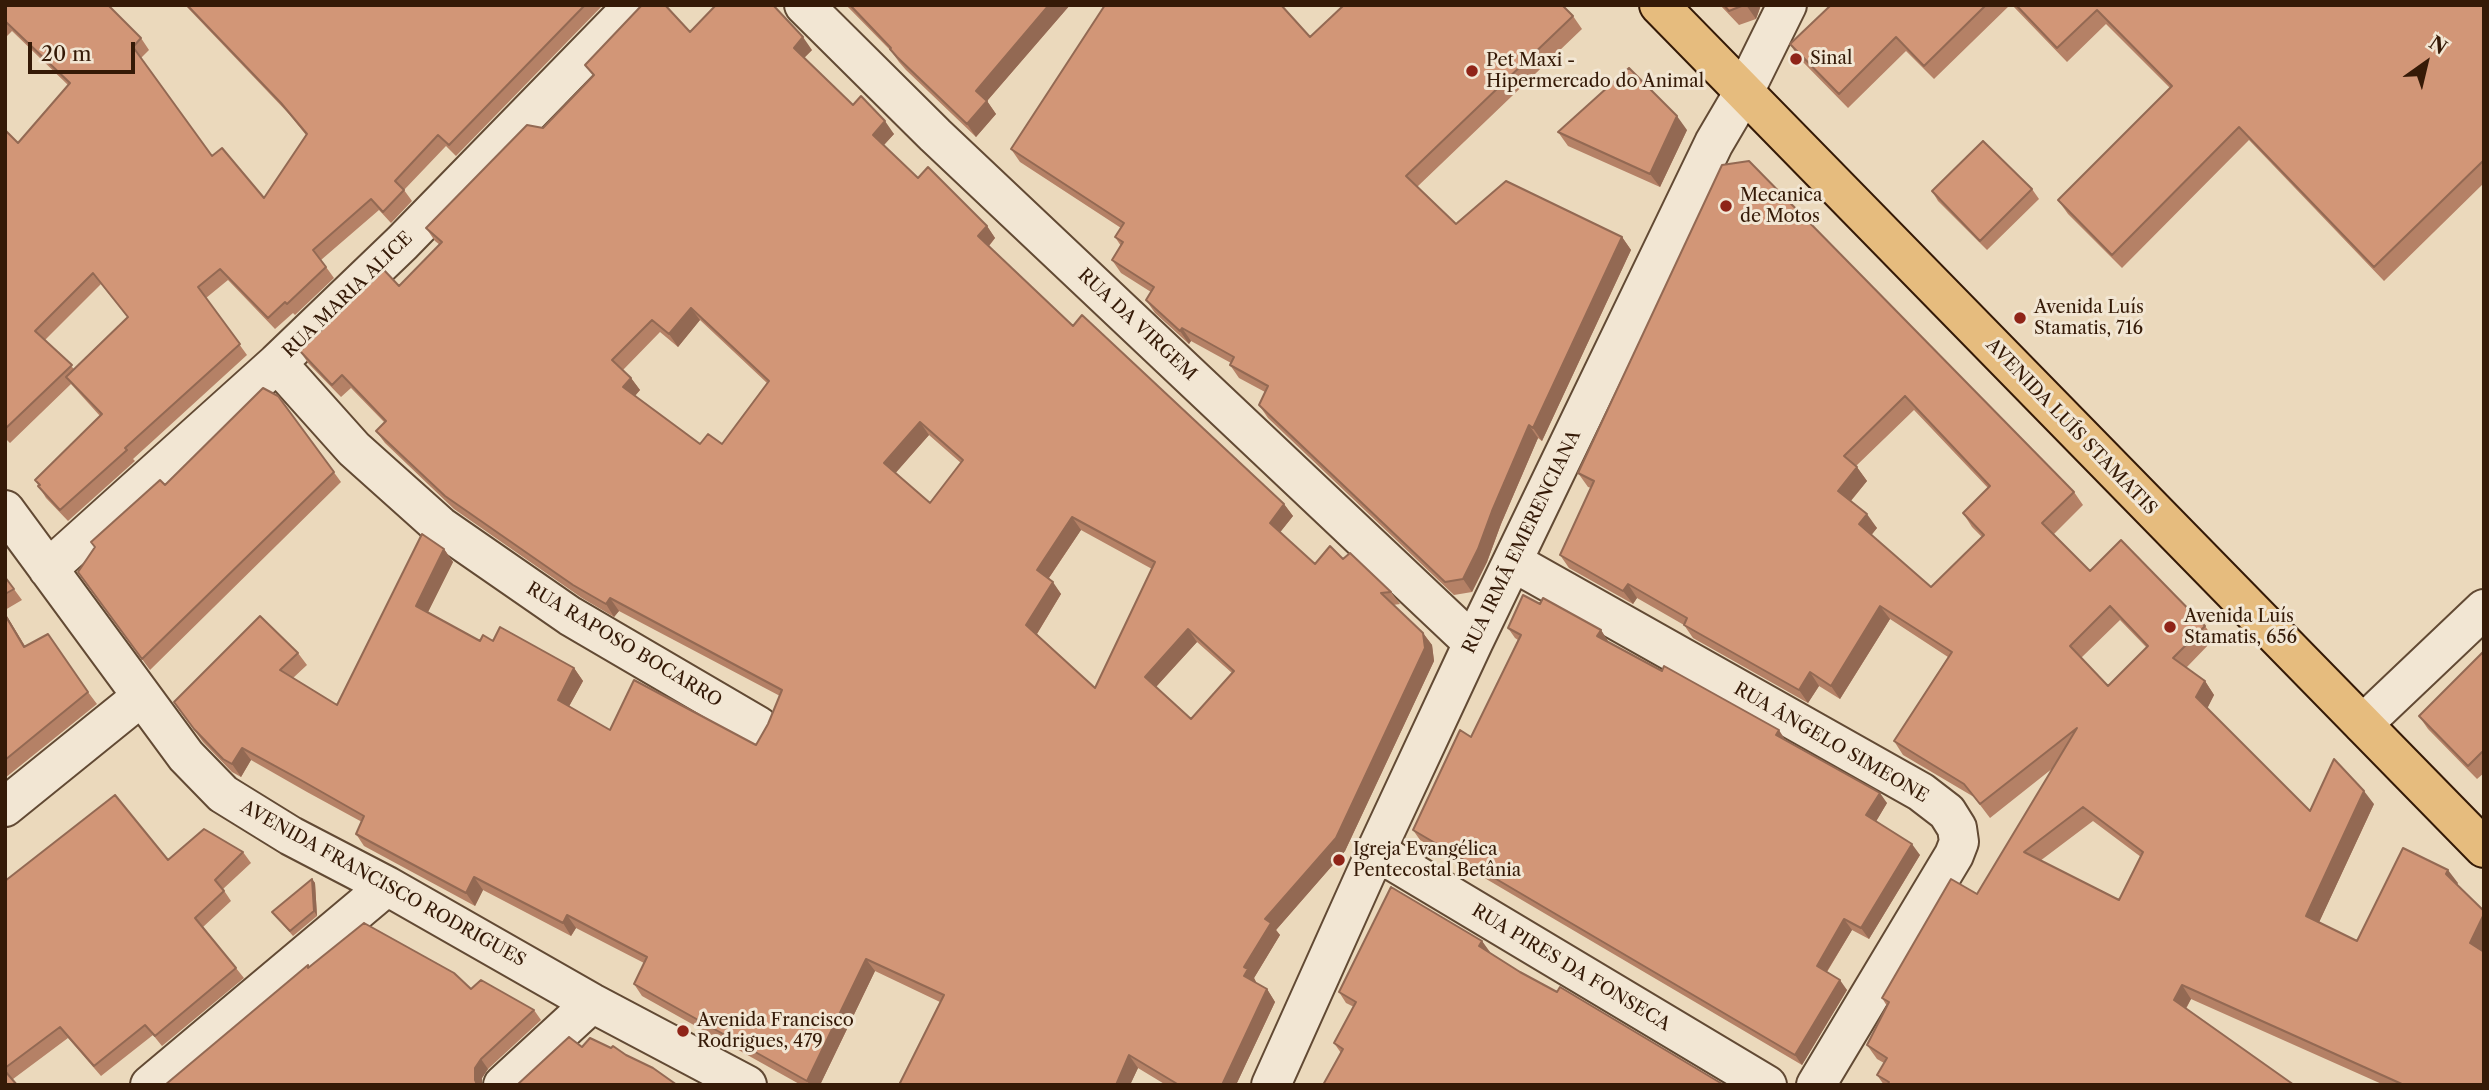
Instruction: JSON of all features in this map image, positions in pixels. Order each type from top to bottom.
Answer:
[{"type":"main road","name":"AVENIDA LUÍS STAMATIS","points":[[1659,5],[2484,848]]},
{"type":"street","name":"RUA MARIA ALICE","points":[[48,569],[277,363],[402,243],[634,5]]},
{"type":"street","name":"RUA DA VIRGEM","points":[[804,5],[935,135],[1473,643]]},
{"type":"street","name":"RUA IRMÃ EMERENCIANA","points":[[1272,1085],[1376,851],[1473,643],[1714,143],[1744,92],[1787,5]]},
{"type":"street","name":"RUA RAPOSO BOCARRO","points":[[277,363],[354,449],[440,526],[570,616],[758,726]]},
{"type":"street","name":"AVENIDA FRANCISCO RODRIGUES","points":[[5,510],[186,756],[223,794],[291,836],[387,886],[592,1003],[742,1084]]},
{"type":"street","name":"RUA ÂNGELO SIMEONE","points":[[1513,562],[1921,792],[1947,812],[1957,828],[1959,842],[1954,855],[1816,1085]]},
{"type":"street","points":[[2363,724],[2484,609]]},
{"type":"street","points":[[5,807],[141,697]]},
{"type":"street","name":"RUA PIRES DA FONSECA","points":[[1376,851],[1767,1085]]},
{"type":"street","points":[[150,1085],[387,886]]},
{"type":"street","points":[[503,1085],[592,1003]]},
{"type":"building","points":[[5,5],[108,5],[141,38],[133,47],[212,156],[222,148],[264,198],[307,134],[187,5],[585,5],[449,145],[438,135],[395,181],[404,190],[383,212],[371,199],[313,250],[326,267],[268,318],[220,269],[198,287],[240,344],[60,510],[35,480],[102,414],[66,377],[128,317],[93,273],[35,331],[72,365],[5,429],[5,130],[18,143],[70,83],[5,21]]},
{"type":"building","points":[[642,5],[665,5],[690,32],[716,5],[773,5],[803,37],[794,48],[853,105],[861,96],[885,121],[873,135],[918,178],[928,167],[987,226],[978,236],[1073,326],[1082,315],[1284,504],[1270,523],[1315,564],[1330,546],[1343,559],[1350,553],[1391,592],[1381,593],[1423,633],[1425,648],[1336,838],[1265,919],[1271,923],[1244,967],[1248,969],[1244,976],[1267,989],[1222,1085],[1179,1085],[1129,1055],[1116,1085],[899,1085],[944,995],[866,959],[807,1081],[634,984],[647,957],[567,915],[563,923],[474,877],[466,893],[356,834],[364,816],[242,748],[232,764],[223,759],[194,729],[174,702],[260,616],[298,653],[280,670],[337,705],[422,534],[444,549],[416,606],[480,641],[483,635],[493,641],[500,627],[574,668],[558,700],[610,730],[634,680],[756,745],[782,690],[610,598],[606,604],[573,585],[445,496],[376,431],[386,421],[342,375],[332,385],[300,351],[384,270],[399,286],[442,242],[426,228],[527,125],[543,128],[594,75],[585,65]],"holes":[[[691,308],[769,381],[722,444],[708,434],[700,444],[623,387],[631,378],[612,360],[652,320],[669,334]],[[920,422],[963,460],[930,503],[884,463]],[[1072,517],[1155,562],[1095,688],[1026,625],[1053,582],[1037,570]],[[1188,629],[1234,671],[1191,719],[1145,677]]]},
{"type":"building","points":[[850,5],[1049,5],[976,91],[987,101],[967,124],[897,57]]},
{"type":"building","points":[[1105,5],[1281,5],[1310,37],[1344,5],[1562,5],[1573,16],[1406,176],[1456,224],[1506,181],[1622,237],[1533,428],[1529,425],[1463,579],[1445,582],[1259,405],[1268,386],[1230,365],[1234,357],[1182,328],[1180,331],[1146,300],[1154,287],[1112,260],[1123,242],[1115,237],[1124,223],[1011,149]]},
{"type":"building","points":[[1724,5],[1744,5],[1729,11]]},
{"type":"building","points":[[1831,5],[1986,5],[1924,66],[1896,37],[1839,94],[1790,44]]},
{"type":"building","points":[[2016,5],[2484,5],[2484,160],[2374,267],[2239,127],[2112,255],[2058,200],[2172,86],[2097,10],[2057,48]]},
{"type":"building","points":[[1629,68],[1677,116],[1650,174],[1558,132]]},
{"type":"building","points":[[1983,141],[2032,189],[1980,241],[1932,191]]},
{"type":"building","points":[[1749,161],[2074,492],[2042,523],[2090,571],[2121,540],[2205,626],[2173,658],[2205,681],[2196,697],[2310,811],[2334,759],[2364,791],[2306,916],[2357,941],[2403,848],[2448,870],[2446,874],[2484,911],[2470,943],[2484,952],[2484,1085],[2404,1085],[2182,985],[2174,1000],[2294,1085],[1887,1085],[1889,1082],[1877,1075],[1887,1058],[1867,1045],[1889,1002],[1882,998],[1951,879],[1977,894],[2077,728],[1980,804],[1964,784],[1894,741],[1952,652],[1880,606],[1831,686],[1810,672],[1799,690],[1684,625],[1687,618],[1628,584],[1623,591],[1560,555],[1594,481],[1578,473],[1722,165]],"holes":[[[1905,396],[1990,486],[1963,513],[1984,535],[1931,587],[1859,524],[1867,514],[1838,491],[1857,467],[1844,456]],[[2110,606],[2148,646],[2108,686],[2070,646]],[[2083,807],[2143,852],[2119,900],[2024,852]]]},
{"type":"building","points":[[263,388],[278,396],[334,472],[142,659],[78,572],[95,547],[91,542],[160,480],[165,485]]},
{"type":"building","points":[[5,577],[14,589],[5,594]]},
{"type":"building","points":[[1523,595],[1540,604],[1543,598],[1601,630],[1597,636],[1662,671],[1664,666],[1779,730],[1776,735],[1880,793],[1866,815],[1912,844],[1861,928],[1844,919],[1817,966],[1840,980],[1795,1055],[1413,830],[1460,730],[1471,737],[1521,635],[1508,628]]},
{"type":"building","points":[[5,615],[24,647],[48,634],[88,692],[5,760]]},
{"type":"building","points":[[2484,651],[2484,754],[2482,752],[2468,766],[2419,716]]},
{"type":"building","points":[[115,795],[168,860],[204,829],[243,852],[215,880],[224,891],[195,918],[236,968],[155,1036],[145,1025],[94,1066],[60,1027],[5,1068],[5,881]]},
{"type":"building","points":[[312,879],[314,911],[290,931],[272,912]]},
{"type":"building","points":[[1391,887],[1482,941],[1479,946],[1520,972],[1557,992],[1560,987],[1724,1085],[1323,1085],[1343,1049],[1334,1043],[1356,1002],[1339,992]]},
{"type":"building","points":[[364,923],[454,973],[471,989],[481,980],[534,1010],[481,1059],[475,1068],[477,1085],[165,1085],[308,965],[308,968]]},
{"type":"building","points":[[569,1037],[582,1047],[590,1038],[611,1048],[613,1046],[677,1085],[517,1085]]},
{"type":"building","points":[[5,1071],[17,1085],[5,1085]]},
{"type":"place","name":"Sinal","points":[[1796,59]]},
{"type":"place","name":"Pet Maxi - Hipermercado do Animal","points":[[1472,71]]},
{"type":"place","name":"Mecanica de Motos","points":[[1726,206]]},
{"type":"place","name":"Avenida Luís Stamatis, 716","points":[[2020,318]]},
{"type":"place","name":"Avenida Luís Stamatis, 656","points":[[2170,627]]},
{"type":"place","name":"Igreja Evangélica Pentecostal Betânia","points":[[1339,860]]},
{"type":"place","name":"Avenida Francisco Rodrigues, 479","points":[[683,1031]]}]
